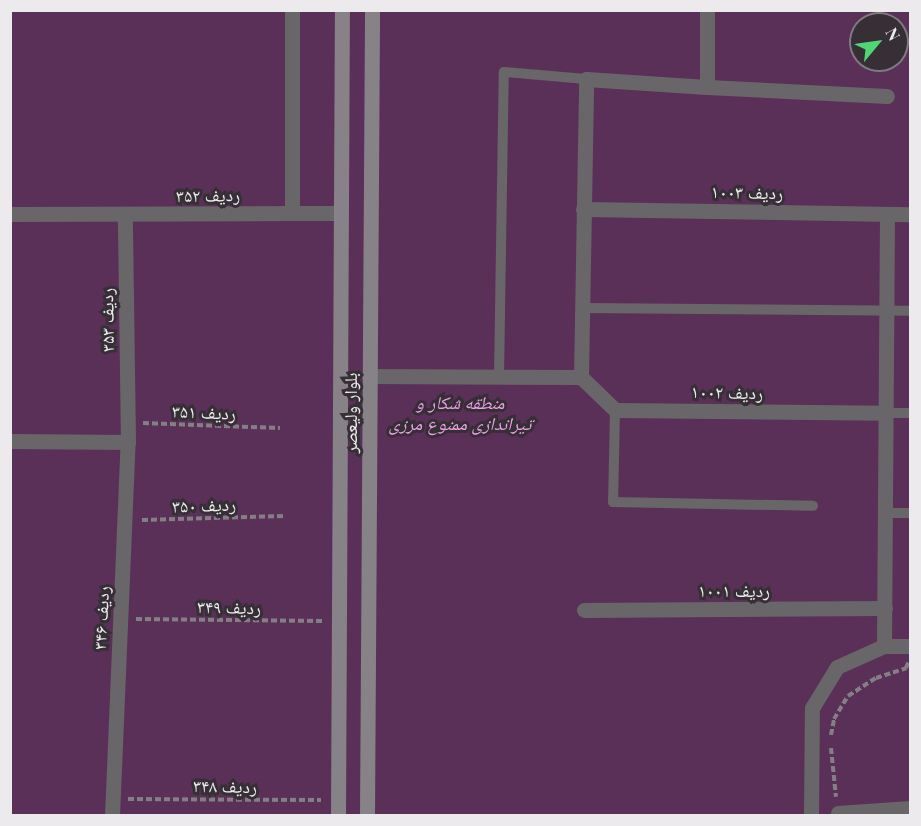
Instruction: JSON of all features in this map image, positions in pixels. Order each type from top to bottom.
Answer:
[{"type":"street","points":[[292,10],[292,213]]},
{"type":"street","name":"بلوار ولیعصر","points":[[338,808],[342,10]]},
{"type":"street","name":"بلوار ولیعصر","points":[[367,816],[372,10]]},
{"type":"street","points":[[707,10],[707,87]]},
{"type":"street","points":[[581,377],[586,79],[887,96]]},
{"type":"street","name":"ردیف ۱۰۰۳","points":[[583,209],[910,214]]},
{"type":"street","name":"ردیف ۳۵۲","points":[[10,214],[125,216],[341,213]]},
{"type":"street","points":[[884,646],[887,214]]},
{"type":"street","name":"ردیف ۳۵۳","points":[[125,216],[128,423]]},
{"type":"street","points":[[369,376],[581,377],[615,410]]},
{"type":"street","name":"ردیف ۱۰۰۲","points":[[615,410],[886,413]]},
{"type":"street","name":"ردیف ۳۴۶","points":[[112,816],[128,423]]},
{"type":"street","points":[[10,441],[128,442]]},
{"type":"street","name":"ردیف ۱۰۰۱","points":[[584,610],[885,608]]},
{"type":"street","points":[[812,816],[812,708],[837,667],[884,646],[910,646]]},
{"type":"street","points":[[838,813],[910,808]]},
{"type":"lane","points":[[499,376],[504,72],[586,79]]},
{"type":"lane","points":[[582,308],[910,311]]},
{"type":"lane","points":[[615,410],[613,502],[813,506]]},
{"type":"lane","points":[[886,413],[910,413]]},
{"type":"lane","points":[[885,513],[910,513]]},
{"type":"path","name":"ردیف ۳۵۱","points":[[128,423],[280,428]]},
{"type":"path","name":"ردیف ۳۵۰","points":[[124,521],[285,516]]},
{"type":"path","name":"ردیف ۳۴۹","points":[[120,619],[338,621]]},
{"type":"path","points":[[838,813],[830,740],[834,719],[848,696],[876,678],[906,668],[910,655]]},
{"type":"path","name":"ردیف ۳۴۸","points":[[112,799],[338,808]]},
{"type":"green space","name":"منطقه شکار و تیراندازی ممنوع مرزی","points":[[11,11],[910,11],[910,815],[11,815]]}]
